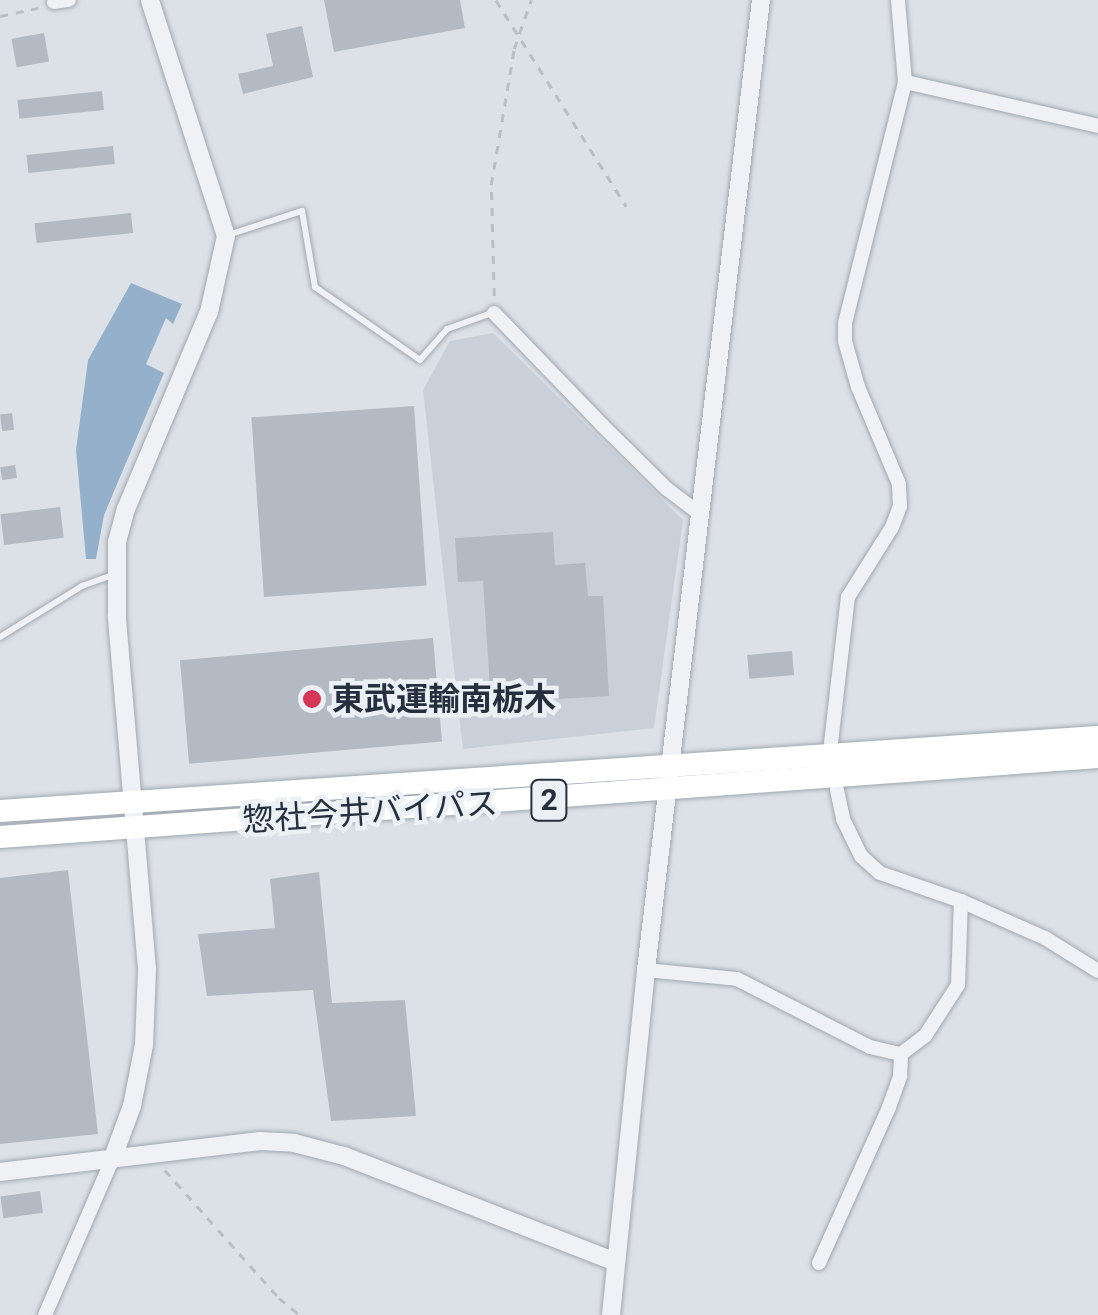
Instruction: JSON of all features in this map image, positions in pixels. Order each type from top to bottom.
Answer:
[{"type":"main road","name":"惣社今井バイパス","points":[[0,811],[1098,737]]},
{"type":"main road","name":"惣社今井バイパス","points":[[0,838],[1098,758]]},
{"type":"street","points":[[44,1315],[112,1160],[132,1106],[144,1046],[148,968],[114,575],[126,509],[209,312],[226,236],[150,0]]},
{"type":"street","points":[[611,1315],[666,791],[761,0]]},
{"type":"street","points":[[830,743],[848,597],[892,527],[900,506],[895,471],[858,386],[845,341],[845,322],[905,82],[898,0]]},
{"type":"street","points":[[905,82],[1098,126]]},
{"type":"street","points":[[494,312],[628,451],[700,514]]},
{"type":"street","points":[[837,790],[843,819],[861,856],[880,872],[961,901],[1044,938],[1098,971]]},
{"type":"street","points":[[646,970],[736,980],[870,1047],[900,1054],[925,1036],[958,985],[961,901]]},
{"type":"street","points":[[818,1264],[900,1076],[900,1054]]},
{"type":"street","points":[[0,1172],[260,1140],[294,1144],[344,1156],[616,1262]]},
{"type":"lane","points":[[226,236],[302,211],[315,287],[420,360],[447,329],[494,312]]},
{"type":"lane","points":[[0,637],[82,586],[114,575]]},
{"type":"path","points":[[496,0],[626,206]]},
{"type":"path","points":[[494,312],[490,185],[517,36],[531,0]]},
{"type":"path","points":[[0,16],[61,1]]},
{"type":"path","points":[[152,1155],[279,1298],[300,1315]]},
{"type":"shaded area","points":[[493,333],[683,520],[654,728],[463,749],[423,390],[450,341]]},
{"type":"water","points":[[131,283],[182,304],[173,324],[166,318],[146,364],[164,373],[104,515],[96,559],[86,559],[76,450],[88,360]]},
{"type":"building","points":[[324,0],[460,0],[465,28],[334,52]]},
{"type":"building","points":[[302,26],[313,77],[243,94],[238,74],[273,66],[266,34]]},
{"type":"building","points":[[44,33],[49,62],[17,67],[12,39]]},
{"type":"building","points":[[102,91],[104,110],[19,119],[17,100]]},
{"type":"building","points":[[113,146],[115,164],[28,173],[26,155]]},
{"type":"building","points":[[131,213],[133,233],[37,243],[35,223]]},
{"type":"building","points":[[414,406],[427,586],[264,597],[251,417]]},
{"type":"building","points":[[12,413],[14,430],[2,431],[0,414]]},
{"type":"building","points":[[15,465],[17,478],[2,480],[0,467]]},
{"type":"building","points":[[60,507],[64,538],[4,545],[0,514]]},
{"type":"building","points":[[553,532],[555,565],[585,563],[588,596],[603,596],[609,696],[491,703],[483,581],[458,582],[455,538]]},
{"type":"building","name":"東武運輸南栃木","points":[[433,638],[442,742],[189,764],[180,660]]},
{"type":"building","points":[[792,651],[794,675],[749,679],[747,655]]},
{"type":"building","points":[[68,870],[98,1134],[0,1144],[0,878]]},
{"type":"building","points":[[319,872],[332,1003],[405,1000],[416,1116],[331,1121],[313,990],[207,996],[198,934],[275,928],[270,879]]},
{"type":"building","points":[[40,1191],[43,1213],[3,1218],[0,1197]]},
{"type":"place","name":"東武運輸南栃木","points":[[312,699]]}]
